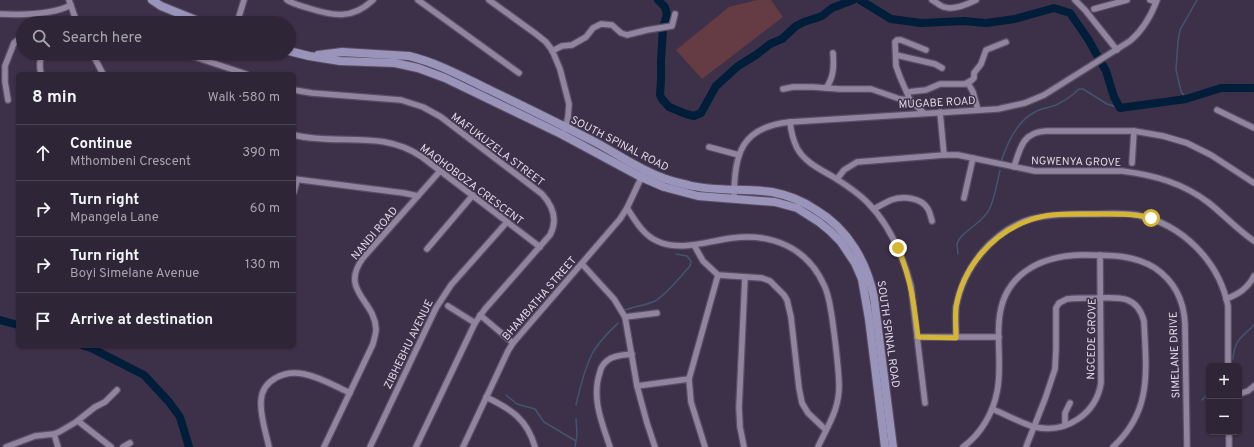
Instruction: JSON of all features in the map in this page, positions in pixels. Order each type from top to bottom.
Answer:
[{"type":"street","points":[[152,0],[161,6],[186,16]]},
{"type":"street","points":[[239,16],[244,0]]},
{"type":"street","points":[[287,0],[320,12],[332,15],[341,15],[360,9],[368,5],[373,0]]},
{"type":"street","points":[[418,0],[519,73]]},
{"type":"street","points":[[932,0],[944,7],[949,8],[964,5],[976,0]]},
{"type":"street","points":[[1075,0],[1085,10],[1117,50]]},
{"type":"street","points":[[1094,9],[1127,0]]},
{"type":"street","points":[[1150,0],[1157,1]]},
{"type":"street","points":[[492,1],[546,42],[552,51],[560,69],[569,104],[565,131]]},
{"type":"street","name":"MUGABE ROAD","points":[[734,194],[736,168],[739,155],[746,141],[758,131],[770,125],[790,122],[978,110],[1014,106],[1050,92],[1130,41],[1141,31],[1153,12],[1157,1]]},
{"type":"street","points":[[0,14],[37,14],[58,10],[70,2],[75,16]]},
{"type":"street","points":[[552,51],[562,46],[572,45],[586,37],[593,28],[601,24],[612,25],[619,32],[625,35],[631,35],[647,30],[672,26],[675,14]]},
{"type":"street","points":[[924,113],[910,100],[897,68],[895,42],[898,39],[926,50]]},
{"type":"street","points":[[8,100],[5,82],[5,66],[16,41]]},
{"type":"street","points":[[907,92],[926,90],[940,84],[968,83],[973,79],[974,73],[981,64],[986,50],[1006,42]]},
{"type":"street","name":"SOUTH SPINAL ROAD","points":[[296,53],[309,56],[342,52],[409,56],[419,58],[443,68],[565,131],[643,174],[689,186],[775,202],[797,208],[819,222],[830,231],[850,254],[862,279],[885,447]]},
{"type":"street","points":[[826,88],[831,81],[834,69],[833,53]]},
{"type":"street","points":[[896,55],[935,64],[942,68]]},
{"type":"street","points":[[40,60],[40,72]]},
{"type":"street","points":[[95,60],[101,72]]},
{"type":"street","points":[[205,60],[240,72]]},
{"type":"street","points":[[968,83],[974,95],[978,110]]},
{"type":"street","points":[[783,89],[797,86],[871,90],[900,99],[910,100]]},
{"type":"street","name":"MAFUKUZELA STREET","points":[[296,90],[312,94],[402,100],[417,104],[432,111],[546,199],[553,213],[554,225],[550,235],[480,315],[475,323],[416,447]]},
{"type":"street","points":[[1217,110],[1254,128]]},
{"type":"street","points":[[940,112],[944,155]]},
{"type":"street","points":[[790,122],[793,137],[801,154],[811,163],[861,196],[874,209],[893,239],[906,270],[912,292],[925,403]]},
{"type":"street","points":[[1132,163],[1134,130]]},
{"type":"street","points":[[1014,167],[1024,141],[1035,133],[1046,131],[1134,130],[1163,136],[1192,146],[1211,155],[1254,183]]},
{"type":"street","name":"MAQHOBOZA CRESCENT","points":[[296,135],[373,140],[394,143],[413,151],[540,247]]},
{"type":"street","points":[[709,147],[739,155]]},
{"type":"street","name":"NGWENYA GROVE","points":[[837,179],[844,170],[857,162],[944,155],[958,155],[1014,167],[1044,171],[1122,171],[1159,178],[1188,189],[1208,202],[1254,241]]},
{"type":"street","points":[[964,198],[973,158]]},
{"type":"street","name":"NANDI ROAD","points":[[324,447],[373,344],[376,330],[374,317],[355,283],[355,274],[363,258],[440,170]]},
{"type":"street","name":"BHAMBATHA STREET","points":[[463,447],[512,343],[617,223],[627,208],[643,174]]},
{"type":"street","points":[[296,179],[418,196]]},
{"type":"street","name":"SOUTH SPINAL ROAD","points":[[734,194],[759,191],[783,195],[816,209],[834,223],[851,242],[858,253],[871,281],[893,447]]},
{"type":"street","points":[[427,249],[473,196]]},
{"type":"street","points":[[874,209],[896,199],[913,199],[925,206],[932,221]]},
{"type":"street","points":[[627,208],[648,236],[657,242],[677,246],[694,245],[736,238],[764,238],[780,242],[798,251],[815,269],[824,285],[829,299],[840,390],[836,408],[818,447]]},
{"type":"street","points":[[956,338],[958,297],[968,272],[976,259],[991,243],[1004,233],[1030,220],[1060,214],[1121,214],[1144,217],[1166,224],[1179,232],[1201,251],[1219,279],[1226,299],[1228,313],[1228,363]]},
{"type":"street","name":"ZIBHEBHU AVENUE","points":[[370,447],[436,308],[451,285],[506,222]]},
{"type":"street","points":[[694,245],[703,261],[718,275],[762,278],[770,282],[784,295],[787,300],[791,317],[802,403],[808,413],[826,430]]},
{"type":"street","name":"SIMELANE DRIVE","points":[[963,447],[979,432],[992,409],[998,386],[998,322],[1003,301],[1013,283],[1021,274],[1038,263],[1052,258],[1075,255],[1100,255],[1128,257],[1147,263],[1170,281],[1180,297],[1186,324],[1187,447]]},
{"type":"street","name":"NGCEDE GROVE","points":[[992,409],[1034,426],[1054,428],[1075,421],[1088,411],[1097,398],[1100,390],[1100,255]]},
{"type":"street","points":[[582,264],[614,299],[625,317],[637,386],[647,423],[656,447]]},
{"type":"street","points":[[705,447],[691,402],[689,379],[718,275]]},
{"type":"street","points":[[744,447],[740,427],[739,407],[745,276]]},
{"type":"street","points":[[1226,299],[1242,291],[1254,276]]},
{"type":"street","points":[[1026,447],[1055,369],[1057,305],[1063,300],[1067,299],[1116,297],[1129,300],[1138,307],[1142,314],[1144,321],[1145,379],[1144,396],[1137,416],[1113,447]]},
{"type":"street","points":[[448,306],[475,323]]},
{"type":"street","points":[[625,317],[658,313]]},
{"type":"street","points":[[480,315],[512,343]]},
{"type":"street","points":[[918,337],[998,337]]},
{"type":"street","points":[[610,447],[601,419],[596,396],[598,378],[601,368],[607,360],[632,354]]},
{"type":"street","points":[[269,447],[262,416],[261,402],[266,386],[273,379],[284,374],[304,373],[350,392]]},
{"type":"street","points":[[637,386],[689,379]]},
{"type":"street","points":[[1242,393],[1248,391],[1254,386]]},
{"type":"street","points":[[6,447],[35,436],[59,432],[108,400],[117,390]]},
{"type":"street","points":[[486,397],[499,403],[518,416],[530,433],[535,447]]},
{"type":"street","points":[[1065,425],[1065,413],[1070,403]]},
{"type":"street","points":[[78,421],[111,447]]},
{"type":"street","points":[[54,434],[58,447]]},
{"type":"street","points":[[1229,435],[1229,447]]},
{"type":"street","points":[[123,447],[130,443]]},
{"type":"shaded area","points":[[757,0],[771,0],[783,17],[702,79],[676,50],[729,7]]},
{"type":"waterway","points":[[658,0],[665,7],[667,14],[663,28],[660,95],[669,107],[694,116],[701,113],[716,86],[738,66],[770,44],[782,39],[796,26],[822,16],[832,8],[853,0]]},
{"type":"waterway","points":[[860,0],[891,19],[921,23],[964,21],[986,23],[1015,19],[1054,8],[1070,13],[1088,39],[1106,71],[1114,97],[1120,108],[1186,99],[1221,88],[1254,88]]},
{"type":"waterway","points":[[1186,99],[1181,91],[1176,70],[1178,41],[1180,30],[1197,0]]},
{"type":"waterway","points":[[1001,162],[1006,147],[1023,121],[1037,111],[1062,102],[1079,89],[1083,89],[1107,104],[1120,108]]},
{"type":"waterway","points":[[958,254],[957,244],[962,235],[982,219],[989,210],[1000,170]]},
{"type":"waterway","points":[[625,310],[655,301],[673,285],[690,266],[691,261],[687,256],[676,254]]},
{"type":"waterway","points":[[0,320],[16,324]]},
{"type":"waterway","points":[[576,405],[584,373],[594,350],[600,341],[618,323]]},
{"type":"waterway","points":[[1233,359],[1235,347],[1239,339],[1254,325]]},
{"type":"waterway","points":[[91,348],[144,375],[169,402],[180,417],[189,447]]},
{"type":"waterway","points":[[506,395],[517,404],[535,409],[544,422],[576,441]]},
{"type":"waterway","points":[[1202,400],[1206,396]]},
{"type":"waterway","points":[[575,447],[577,434],[576,419]]},
{"type":"route","points":[[898,248],[911,286],[918,337],[956,338],[955,321],[958,297],[968,272],[976,259],[991,243],[1004,233],[1030,220],[1060,214],[1121,214],[1151,218]]}]
